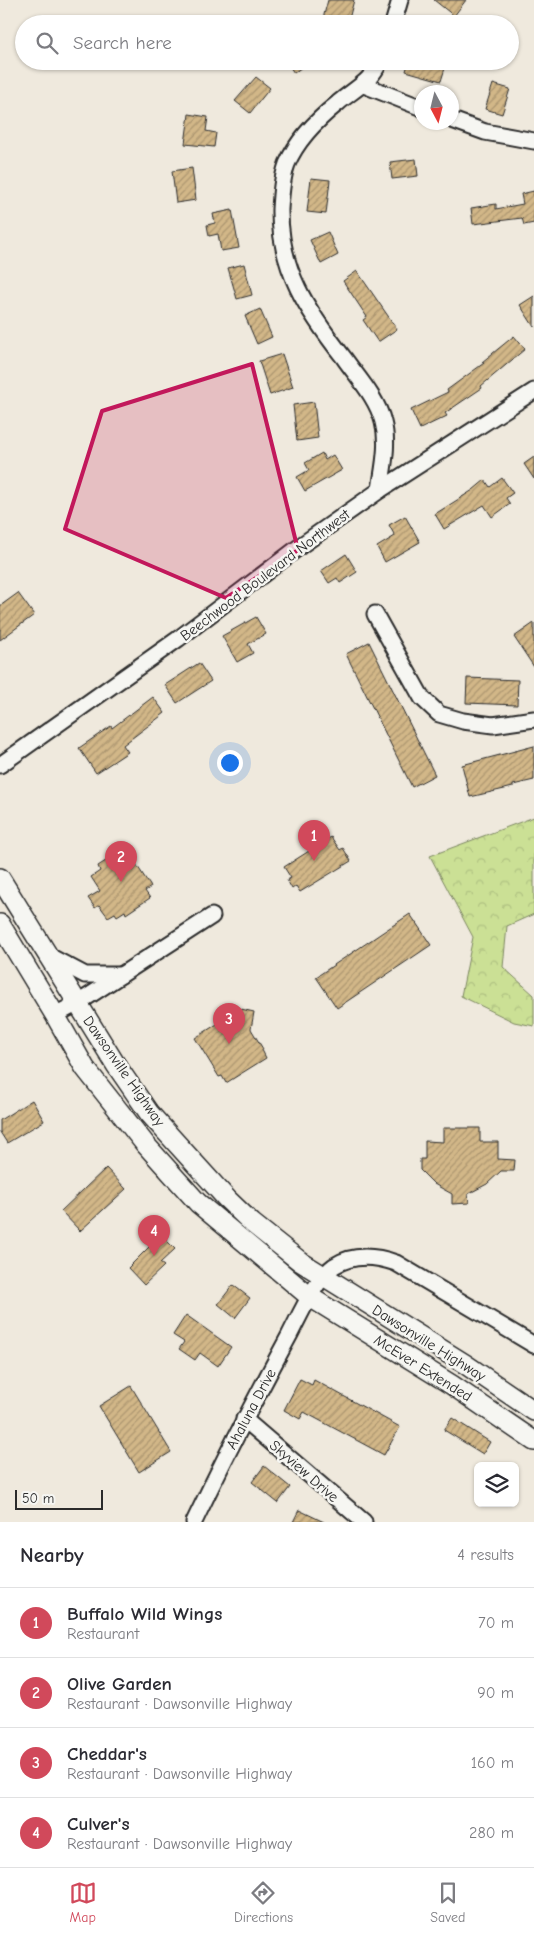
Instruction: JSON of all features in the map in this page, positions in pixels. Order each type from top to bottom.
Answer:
[{"type":"main road","name":"Dawsonville Highway","points":[[0,878],[116,1065],[149,1113],[227,1199],[252,1223],[301,1262],[465,1364],[534,1411]]},
{"type":"main road","name":"Dawsonville Highway","points":[[0,924],[85,1068],[144,1144],[198,1203],[224,1227],[310,1297]]},
{"type":"main road","name":"McEver Extended","points":[[310,1297],[452,1385],[534,1441]]},
{"type":"street","points":[[396,15],[400,0]]},
{"type":"street","points":[[375,70],[364,84],[338,103],[301,140],[288,163],[281,189],[280,218],[282,246],[289,272],[309,312],[369,392],[380,411],[384,424],[386,446],[380,490]]},
{"type":"street","points":[[364,84],[414,105]]},
{"type":"street","points":[[459,123],[485,132],[534,141]]},
{"type":"street","name":"Beechwood Boulevard Northwest","points":[[0,765],[178,639],[303,544],[380,490],[534,391]]},
{"type":"street","points":[[375,614],[422,698],[439,714],[463,721],[493,725],[534,719]]},
{"type":"street","points":[[55,1015],[78,1003],[212,916]]},
{"type":"street","points":[[46,954],[85,975],[121,975]]},
{"type":"street","points":[[324,1276],[335,1266],[347,1260],[365,1256],[380,1257],[396,1263],[534,1343]]},
{"type":"street","name":"Ahaluna Drive","points":[[194,1522],[244,1419],[310,1297],[324,1276]]},
{"type":"street","name":"Skyview Drive","points":[[244,1419],[363,1522]]},
{"type":"highlighted area","points":[[252,364],[298,550],[226,598],[65,529],[102,411]]},
{"type":"green space","points":[[534,817],[534,914],[507,926],[503,967],[534,995],[534,1026],[514,1022],[461,996],[473,937],[430,856]]},
{"type":"building","points":[[328,0],[354,0],[350,15],[324,15]]},
{"type":"building","points":[[434,0],[466,0],[453,15]]},
{"type":"building","points":[[406,70],[444,70],[441,81]]},
{"type":"building","points":[[256,77],[270,88],[250,113],[235,101]]},
{"type":"building","points":[[493,84],[510,89],[502,114],[485,109]]},
{"type":"building","points":[[189,114],[208,117],[206,131],[216,133],[214,147],[185,144]]},
{"type":"building","points":[[416,159],[418,176],[392,179],[390,162]]},
{"type":"building","points":[[192,168],[196,200],[176,203],[172,171]]},
{"type":"building","points":[[311,178],[330,180],[326,214],[307,212]]},
{"type":"building","points":[[534,191],[534,223],[524,225],[522,218],[473,224],[471,208],[496,204],[496,209],[523,204],[521,194]]},
{"type":"building","points":[[232,210],[239,248],[221,251],[218,234],[209,236],[207,225],[215,223],[213,214]]},
{"type":"building","points":[[328,232],[338,255],[321,264],[310,240]]},
{"type":"building","points":[[244,264],[252,295],[237,299],[228,268]]},
{"type":"building","points":[[357,271],[397,329],[378,342],[363,320],[367,317],[343,281]]},
{"type":"building","points":[[534,296],[534,327],[520,305]]},
{"type":"building","points":[[260,309],[272,337],[257,344],[245,316]]},
{"type":"building","points":[[514,336],[525,349],[481,386],[482,388],[445,413],[447,416],[420,429],[411,410],[448,392],[447,390],[484,363],[482,362]]},
{"type":"building","points":[[282,354],[293,387],[270,395],[259,361]]},
{"type":"building","points":[[314,402],[318,438],[297,441],[293,405]]},
{"type":"building","points":[[322,453],[325,460],[333,455],[342,470],[305,491],[297,477],[309,470],[305,463]]},
{"type":"building","points":[[534,457],[534,479],[524,464]]},
{"type":"building","points":[[502,478],[513,493],[506,498],[510,504],[492,517],[484,505],[444,529],[435,514],[473,490],[485,480],[490,487]]},
{"type":"building","points":[[405,516],[420,542],[385,562],[377,547],[395,536],[389,525]]},
{"type":"building","points":[[346,554],[357,572],[340,583],[337,578],[329,583],[321,571]]},
{"type":"building","points":[[18,593],[34,615],[0,640],[0,606]]},
{"type":"building","points":[[256,617],[266,634],[248,644],[253,653],[237,662],[222,636]]},
{"type":"building","points":[[534,623],[534,667],[514,637]]},
{"type":"building","points":[[369,642],[435,775],[412,787],[346,654]]},
{"type":"building","points":[[199,663],[211,681],[177,703],[165,685]]},
{"type":"building","points":[[467,678],[518,680],[517,705],[466,703]]},
{"type":"building","points":[[153,697],[165,713],[123,745],[128,752],[96,773],[79,748],[111,726],[112,728]]},
{"type":"building","points":[[534,746],[534,780],[470,797],[462,765]]},
{"type":"building","points":[[331,837],[340,850],[343,848],[351,861],[300,892],[296,886],[292,889],[287,880],[291,878],[284,867]]},
{"type":"building","points":[[115,855],[118,859],[123,856],[126,862],[132,858],[151,887],[145,891],[150,898],[126,914],[125,911],[117,916],[115,913],[108,917],[99,905],[95,908],[88,898],[100,891],[91,877],[100,871],[98,866]]},
{"type":"building","points":[[410,914],[431,945],[337,1008],[316,977]]},
{"type":"building","points":[[241,1009],[254,1012],[251,1029],[266,1058],[226,1083],[222,1076],[219,1077],[195,1038]]},
{"type":"building","points":[[32,1100],[44,1121],[7,1143],[0,1132],[0,1120]]},
{"type":"building","points":[[443,1128],[480,1128],[480,1142],[498,1142],[498,1159],[515,1160],[514,1171],[501,1171],[487,1184],[468,1194],[469,1203],[452,1204],[452,1194],[434,1184],[420,1170],[420,1159],[425,1159],[425,1141],[443,1142]]},
{"type":"building","points":[[106,1168],[126,1189],[80,1231],[61,1211]]},
{"type":"building","points":[[161,1235],[175,1249],[160,1263],[164,1266],[144,1285],[128,1268]]},
{"type":"building","points":[[233,1285],[250,1298],[235,1318],[218,1304]]},
{"type":"building","points":[[186,1315],[231,1347],[218,1366],[200,1353],[195,1360],[179,1349],[184,1342],[173,1335]]},
{"type":"building","points":[[300,1379],[312,1385],[314,1380],[400,1427],[384,1455],[304,1412],[300,1419],[284,1410]]},
{"type":"building","points":[[131,1386],[171,1452],[139,1472],[99,1406]]},
{"type":"building","points":[[452,1418],[490,1442],[483,1454],[444,1430]]},
{"type":"building","points":[[264,1466],[290,1487],[278,1503],[252,1482]]},
{"type":"building","points":[[299,1510],[324,1522],[293,1522]]},
{"type":"place","name":"Buffalo Wild Wings","points":[[314,861]]},
{"type":"place","name":"Olive Garden","points":[[121,882]]},
{"type":"place","name":"Cheddar's","points":[[229,1044]]},
{"type":"place","name":"Culver's","points":[[154,1256]]}]
